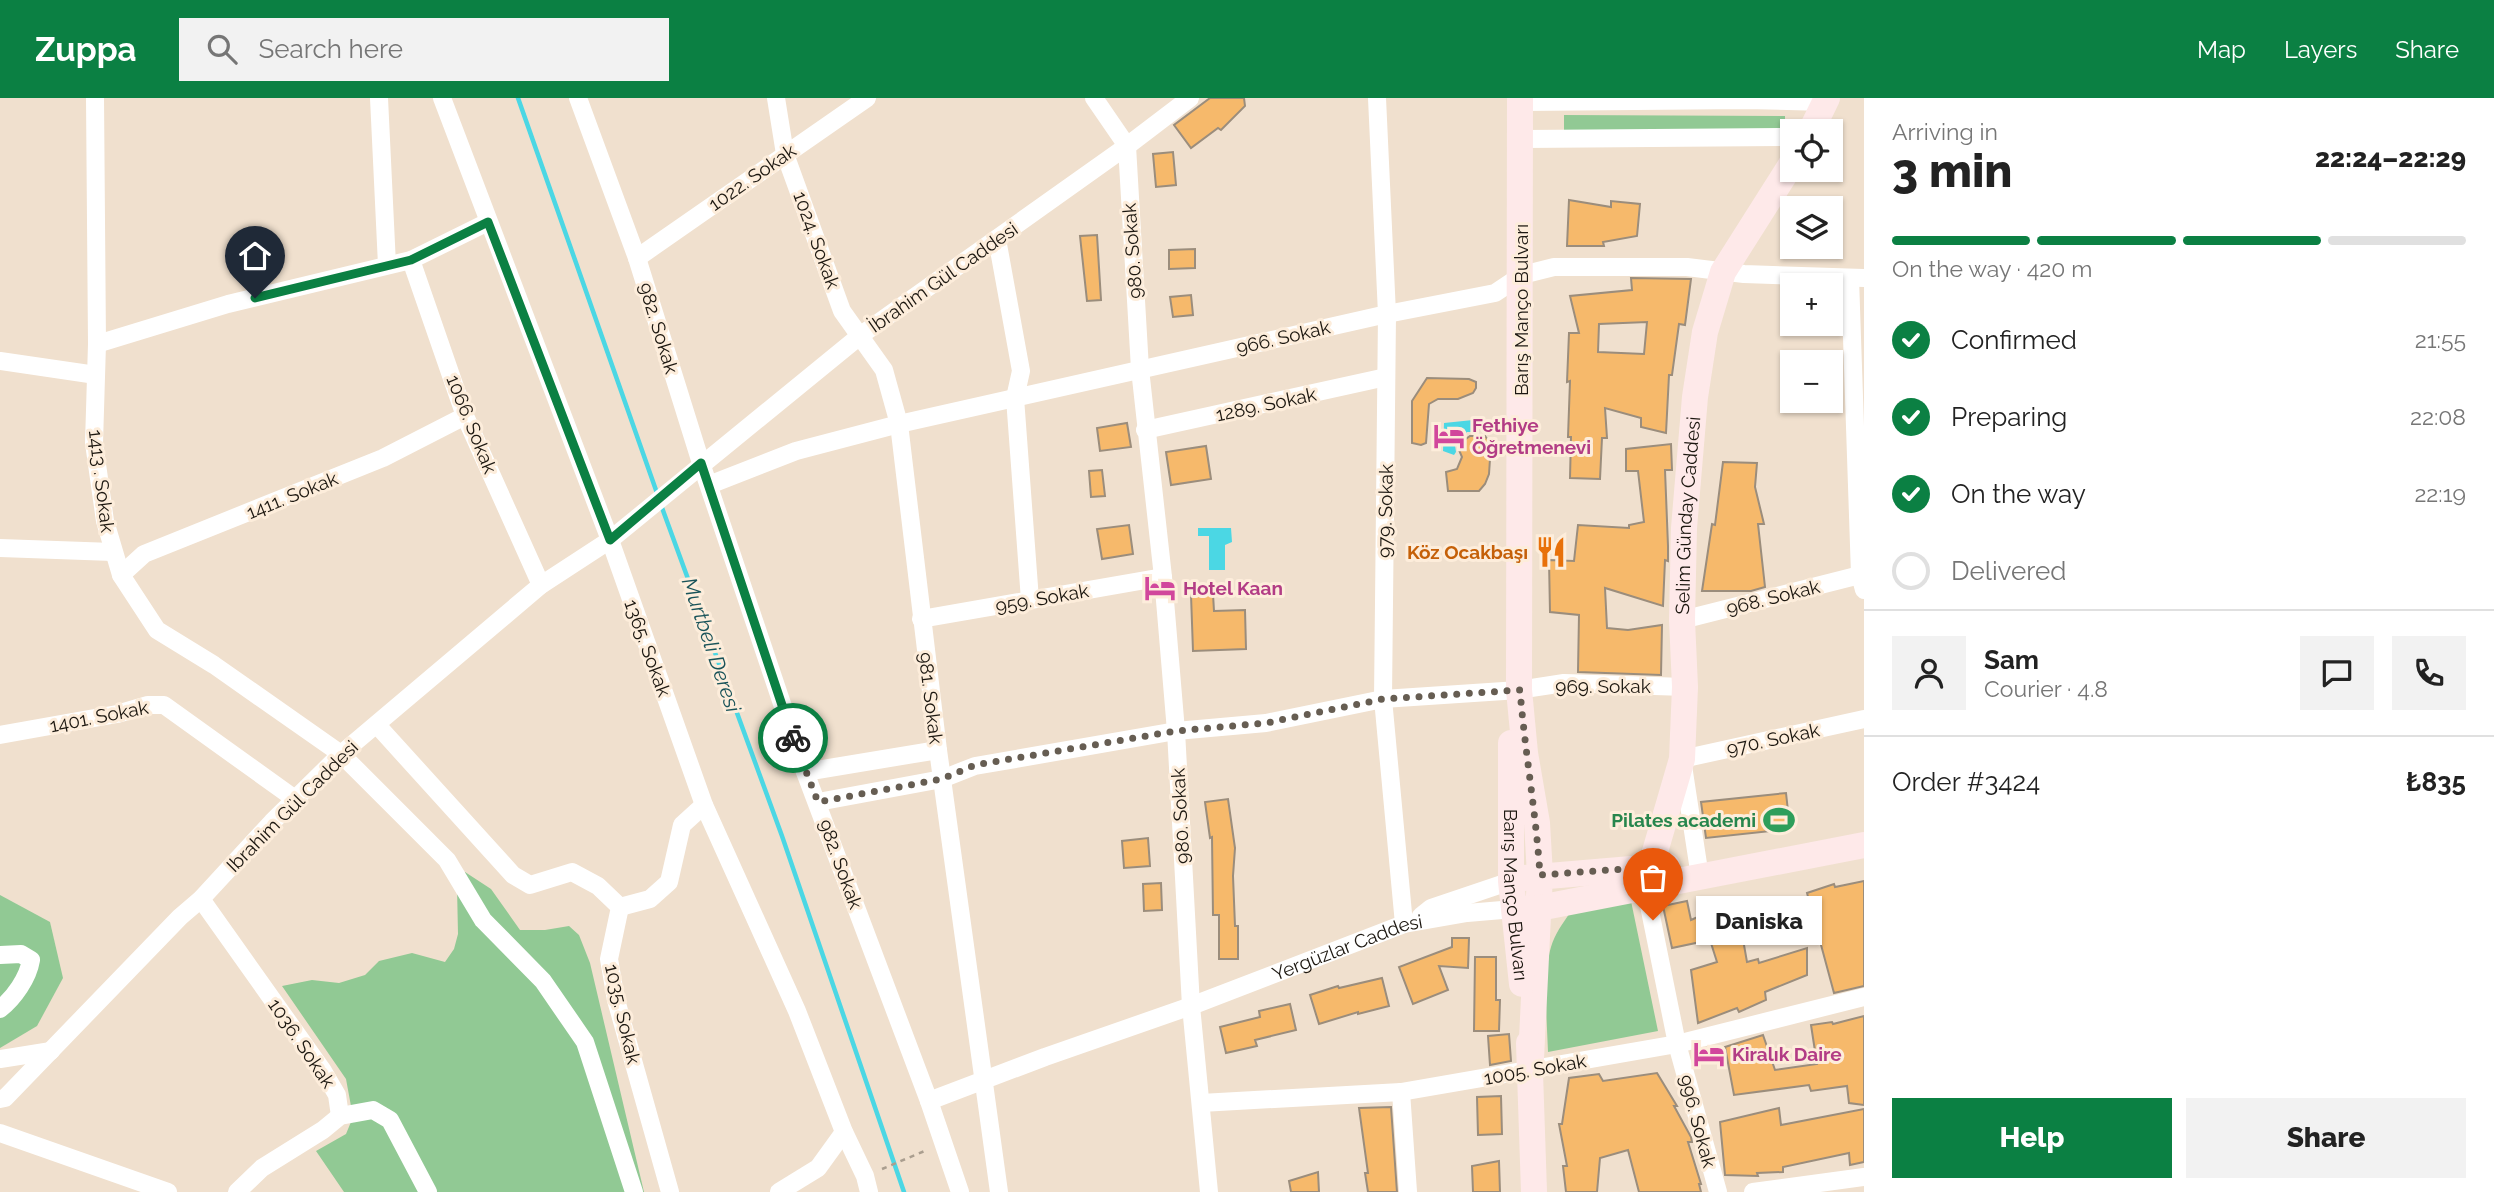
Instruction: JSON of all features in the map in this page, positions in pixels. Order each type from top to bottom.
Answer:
[{"type":"main road","name":"Barış Manço Bulvarı","points":[[1520,100],[1520,690],[1525,753],[1537,823],[1540,875],[1526,908],[1534,1192]]},
{"type":"main road","points":[[1817,119],[1826,100]]},
{"type":"main road","name":"Selim Günday Caddesi","points":[[1648,876],[1682,759],[1685,687],[1682,620],[1684,528],[1695,397],[1705,332],[1723,272],[1780,182]]},
{"type":"main road","name":"Barış Manço Bulvarı","points":[[1520,690],[1512,720],[1511,881],[1526,908]]},
{"type":"main road","name":"Yergüzlar Caddesi","points":[[1526,908],[1648,876],[1784,862],[1864,845]]},
{"type":"main road","points":[[1511,881],[1540,875],[1648,876]]},
{"type":"street","name":"1413 . Sokak","points":[[95,98],[97,344],[94,443],[105,521],[121,575],[157,631],[215,665],[341,754],[447,860],[484,920],[543,981],[585,1042],[634,1192]]},
{"type":"street","points":[[379,98],[387,265]]},
{"type":"street","name":"1365. Sokak","points":[[442,98],[610,540],[704,805],[797,1011],[867,1184]]},
{"type":"street","name":"982. Sokak","points":[[578,98],[637,258],[701,463],[805,772],[929,1101],[960,1192]]},
{"type":"street","name":"1024. Sokak","points":[[776,98],[785,153],[842,311],[861,335]]},
{"type":"street","name":"1022. Sokak","points":[[637,258],[867,98]]},
{"type":"street","points":[[1094,98],[1126,146]]},
{"type":"street","name":"İbrahim Gül Caddesi","points":[[610,540],[861,335],[1190,98]]},
{"type":"street","name":"979. Sokak","points":[[1377,98],[1387,314],[1383,699],[1408,923]]},
{"type":"street","points":[[1520,100],[1826,100]]},
{"type":"street","points":[[1520,139],[1780,137]]},
{"type":"street","name":"980. Sokak","points":[[1126,146],[1140,369],[1163,577],[1176,731],[1191,1006],[1209,1192]]},
{"type":"street","points":[[97,344],[228,304],[411,260],[488,222]]},
{"type":"street","points":[[997,239],[1021,370],[1015,398],[1030,600]]},
{"type":"street","name":"1066. Sokak","points":[[411,260],[465,416],[541,585]]},
{"type":"street","name":"966. Sokak","points":[[709,485],[796,451],[899,424],[1387,314],[1495,293],[1521,275],[1554,267],[1687,267],[1723,272],[1857,278]]},
{"type":"street","points":[[1857,278],[1863,580]]},
{"type":"street","name":"981. Sokak","points":[[861,335],[884,370],[899,424],[938,750],[999,1192]]},
{"type":"street","points":[[0,361],[96,375]]},
{"type":"street","name":"1289. Sokak","points":[[1145,430],[1386,377]]},
{"type":"street","name":"1411. Sokak","points":[[121,575],[144,554],[383,458],[465,416]]},
{"type":"street","name":"Ibrahim Gül Caddesi","points":[[2,1100],[341,754],[541,585],[610,540]]},
{"type":"street","points":[[0,548],[113,552]]},
{"type":"street","name":"959. Sokak","points":[[921,619],[1163,577]]},
{"type":"street","name":"968. Sokak","points":[[1682,620],[1863,580]]},
{"type":"street","name":"969. Sokak","points":[[818,802],[942,779],[975,765],[1176,731],[1266,723],[1383,699],[1520,690],[1564,683],[1685,687]]},
{"type":"street","name":"1401. Sokak","points":[[0,735],[117,714],[148,705],[164,705],[295,799]]},
{"type":"street","name":"970. Sokak","points":[[1682,759],[1864,719]]},
{"type":"street","points":[[377,725],[513,876],[530,885],[572,872],[598,886],[620,907],[650,899],[669,882],[682,825],[704,805]]},
{"type":"street","points":[[805,772],[938,750]]},
{"type":"street","points":[[1682,759],[1700,870]]},
{"type":"street","name":"996. Sokak","points":[[1648,876],[1677,1044],[1718,1192]]},
{"type":"street","points":[[1408,923],[1431,908],[1511,881]]},
{"type":"street","name":"1036. Sokak","points":[[201,899],[323,1071],[337,1095],[340,1116]]},
{"type":"street","name":"1035. Sokak","points":[[620,907],[609,959],[616,1000],[670,1192]]},
{"type":"street","name":"Yergüzlar Caddesi","points":[[929,1101],[1191,1006],[1408,923],[1467,913],[1526,908]]},
{"type":"street","points":[[0,955],[21,954],[31,960],[29,970],[9,1002],[0,1009]]},
{"type":"street","name":"1005. Sokak","points":[[1201,1103],[1401,1092],[1531,1064],[1677,1044],[1864,997]]},
{"type":"street","points":[[0,1059],[51,1051]]},
{"type":"street","points":[[1401,1092],[1408,1192]]},
{"type":"street","points":[[237,1192],[262,1168],[323,1130],[340,1116],[373,1110],[390,1120],[428,1192]]},
{"type":"street","points":[[779,1192],[818,1168],[844,1132]]},
{"type":"street","points":[[0,1133],[168,1192]]},
{"type":"street","points":[[1753,1192],[1864,1177]]},
{"type":"path","points":[[867,1184],[943,1143]]},
{"type":"green space","points":[[1564,115],[1785,116],[1785,119],[1780,119],[1780,131],[1564,131]]},
{"type":"green space","points":[[465,872],[491,889],[520,930],[569,926],[579,935],[590,963],[644,1192],[344,1192],[316,1151],[346,1134],[353,1117],[346,1079],[282,986],[312,980],[339,983],[365,975],[379,961],[412,953],[445,962],[454,949],[458,934],[457,887]]},
{"type":"green space","points":[[0,895],[50,922],[63,978],[37,1026],[0,1048]]},
{"type":"green space","points":[[1631,901],[1658,1031],[1548,1052],[1547,970],[1551,947],[1557,933],[1570,913]]},
{"type":"water","points":[[1473,420],[1474,432],[1467,432],[1455,445],[1454,455],[1443,451],[1444,423]]},
{"type":"water","points":[[1198,528],[1231,528],[1232,542],[1225,545],[1225,570],[1209,570],[1209,536],[1198,536]]},
{"type":"building","points":[[1210,98],[1244,98],[1245,106],[1221,130],[1218,128],[1191,148],[1174,125]]},
{"type":"building","points":[[1173,152],[1176,185],[1156,187],[1153,154]]},
{"type":"building","points":[[1569,200],[1611,207],[1611,201],[1640,204],[1637,236],[1603,242],[1604,246],[1567,246]]},
{"type":"building","points":[[1097,235],[1101,300],[1087,301],[1080,236]]},
{"type":"building","points":[[1195,249],[1195,268],[1169,269],[1169,250]]},
{"type":"building","points":[[1631,278],[1691,279],[1685,325],[1679,324],[1672,375],[1669,375],[1666,433],[1641,427],[1641,418],[1605,408],[1607,438],[1602,438],[1600,479],[1570,478],[1570,381],[1567,382],[1569,333],[1579,333],[1570,296],[1632,290]],"holes":[[[1647,322],[1644,354],[1598,352],[1599,324]]]},
{"type":"building","points":[[1191,295],[1193,315],[1173,317],[1170,297]]},
{"type":"building","points":[[1427,378],[1469,379],[1476,382],[1476,388],[1473,393],[1458,399],[1438,399],[1429,404],[1426,443],[1421,445],[1412,443],[1412,401]]},
{"type":"building","points":[[1127,423],[1131,447],[1100,451],[1097,428]]},
{"type":"building","points":[[1470,436],[1485,436],[1491,444],[1489,474],[1485,484],[1479,491],[1448,491],[1446,472],[1457,469],[1462,457],[1459,450],[1463,441]]},
{"type":"building","points":[[1671,444],[1672,470],[1665,470],[1668,561],[1665,560],[1663,606],[1605,588],[1607,628],[1628,630],[1662,625],[1661,675],[1578,672],[1579,615],[1550,612],[1549,560],[1574,561],[1578,525],[1629,528],[1629,525],[1644,522],[1638,471],[1626,471],[1626,449]]},
{"type":"building","points":[[1206,446],[1211,479],[1171,485],[1166,452]]},
{"type":"building","points":[[1723,462],[1757,463],[1755,487],[1764,524],[1758,524],[1765,587],[1751,591],[1702,591],[1712,524],[1715,525]]},
{"type":"building","points":[[1102,470],[1105,496],[1091,497],[1089,471]]},
{"type":"building","points":[[1129,525],[1133,554],[1102,559],[1097,529]]},
{"type":"building","points":[[1213,594],[1214,611],[1245,610],[1246,649],[1193,651],[1191,595]]},
{"type":"building","points":[[1786,793],[1790,829],[1706,838],[1701,802]]},
{"type":"building","points":[[1228,799],[1235,848],[1233,876],[1238,959],[1219,959],[1219,915],[1213,915],[1212,837],[1210,838],[1205,802]]},
{"type":"building","points":[[1148,838],[1150,866],[1124,868],[1122,841]]},
{"type":"building","points":[[1864,881],[1864,986],[1834,993],[1807,893],[1834,884],[1835,887]]},
{"type":"building","points":[[1161,883],[1162,910],[1144,911],[1143,884]]},
{"type":"building","points":[[1736,900],[1747,962],[1758,959],[1759,963],[1807,948],[1807,975],[1765,992],[1766,1000],[1739,1012],[1737,1008],[1698,1023],[1691,970],[1717,962],[1710,940],[1672,948],[1663,906],[1687,901],[1691,920]]},
{"type":"building","points":[[1452,938],[1469,938],[1468,968],[1439,966],[1448,990],[1413,1004],[1399,967],[1452,947]]},
{"type":"building","points":[[1475,957],[1496,957],[1496,1000],[1500,1000],[1499,1031],[1474,1031]]},
{"type":"building","points":[[1382,978],[1389,1006],[1319,1024],[1310,995],[1338,986],[1339,988]]},
{"type":"building","points":[[1290,1004],[1296,1030],[1255,1040],[1257,1046],[1226,1053],[1220,1027],[1260,1017],[1259,1011]]},
{"type":"building","points":[[1864,1016],[1864,1105],[1849,1103],[1847,1086],[1811,1091],[1809,1085],[1734,1095],[1725,1047],[1763,1035],[1775,1070],[1817,1064],[1811,1025],[1833,1024]]},
{"type":"building","points":[[1509,1034],[1511,1061],[1490,1065],[1488,1036]]},
{"type":"building","points":[[1657,1073],[1677,1106],[1674,1106],[1691,1137],[1692,1142],[1688,1142],[1701,1192],[1639,1192],[1628,1150],[1600,1158],[1597,1192],[1566,1192],[1563,1166],[1567,1166],[1559,1124],[1562,1124],[1569,1078],[1599,1074],[1603,1081]]},
{"type":"building","points":[[1501,1096],[1502,1134],[1478,1135],[1477,1097]]},
{"type":"building","points":[[1391,1107],[1397,1192],[1368,1192],[1359,1108]]},
{"type":"building","points":[[1779,1108],[1781,1125],[1864,1109],[1864,1162],[1850,1165],[1849,1153],[1783,1167],[1783,1172],[1757,1173],[1758,1176],[1725,1175],[1720,1122]]},
{"type":"building","points":[[1499,1161],[1500,1192],[1473,1192],[1472,1166]]},
{"type":"building","points":[[1318,1172],[1319,1192],[1291,1192],[1289,1181]]},
{"type":"waterway","name":"Murtbeli Deresi","points":[[518,98],[657,493]]},
{"type":"waterway","name":"Murtbeli Deresi","points":[[661,505],[782,836],[904,1192]]},
{"type":"way so far","points":[[793,738],[818,802],[942,779],[975,765],[1176,731],[1266,723],[1383,699],[1520,690],[1525,753],[1537,823],[1540,875],[1651,867],[1646,886],[1653,920]]},
{"type":"place","name":"Fethiye Öğretmenevi","points":[[1449,436]]},
{"type":"place","name":"Köz Ocakbaşı","points":[[1551,552]]},
{"type":"place","name":"Hotel Kaan","points":[[1160,588]]},
{"type":"place","name":"Pilates academi","points":[[1779,820]]},
{"type":"place","name":"Daniska","points":[[1653,920]]},
{"type":"place","name":"Kiralık Daire","points":[[1709,1054]]},
{"type":"route","points":[[255,298],[411,260],[488,222],[610,540],[701,463],[793,738]]}]
